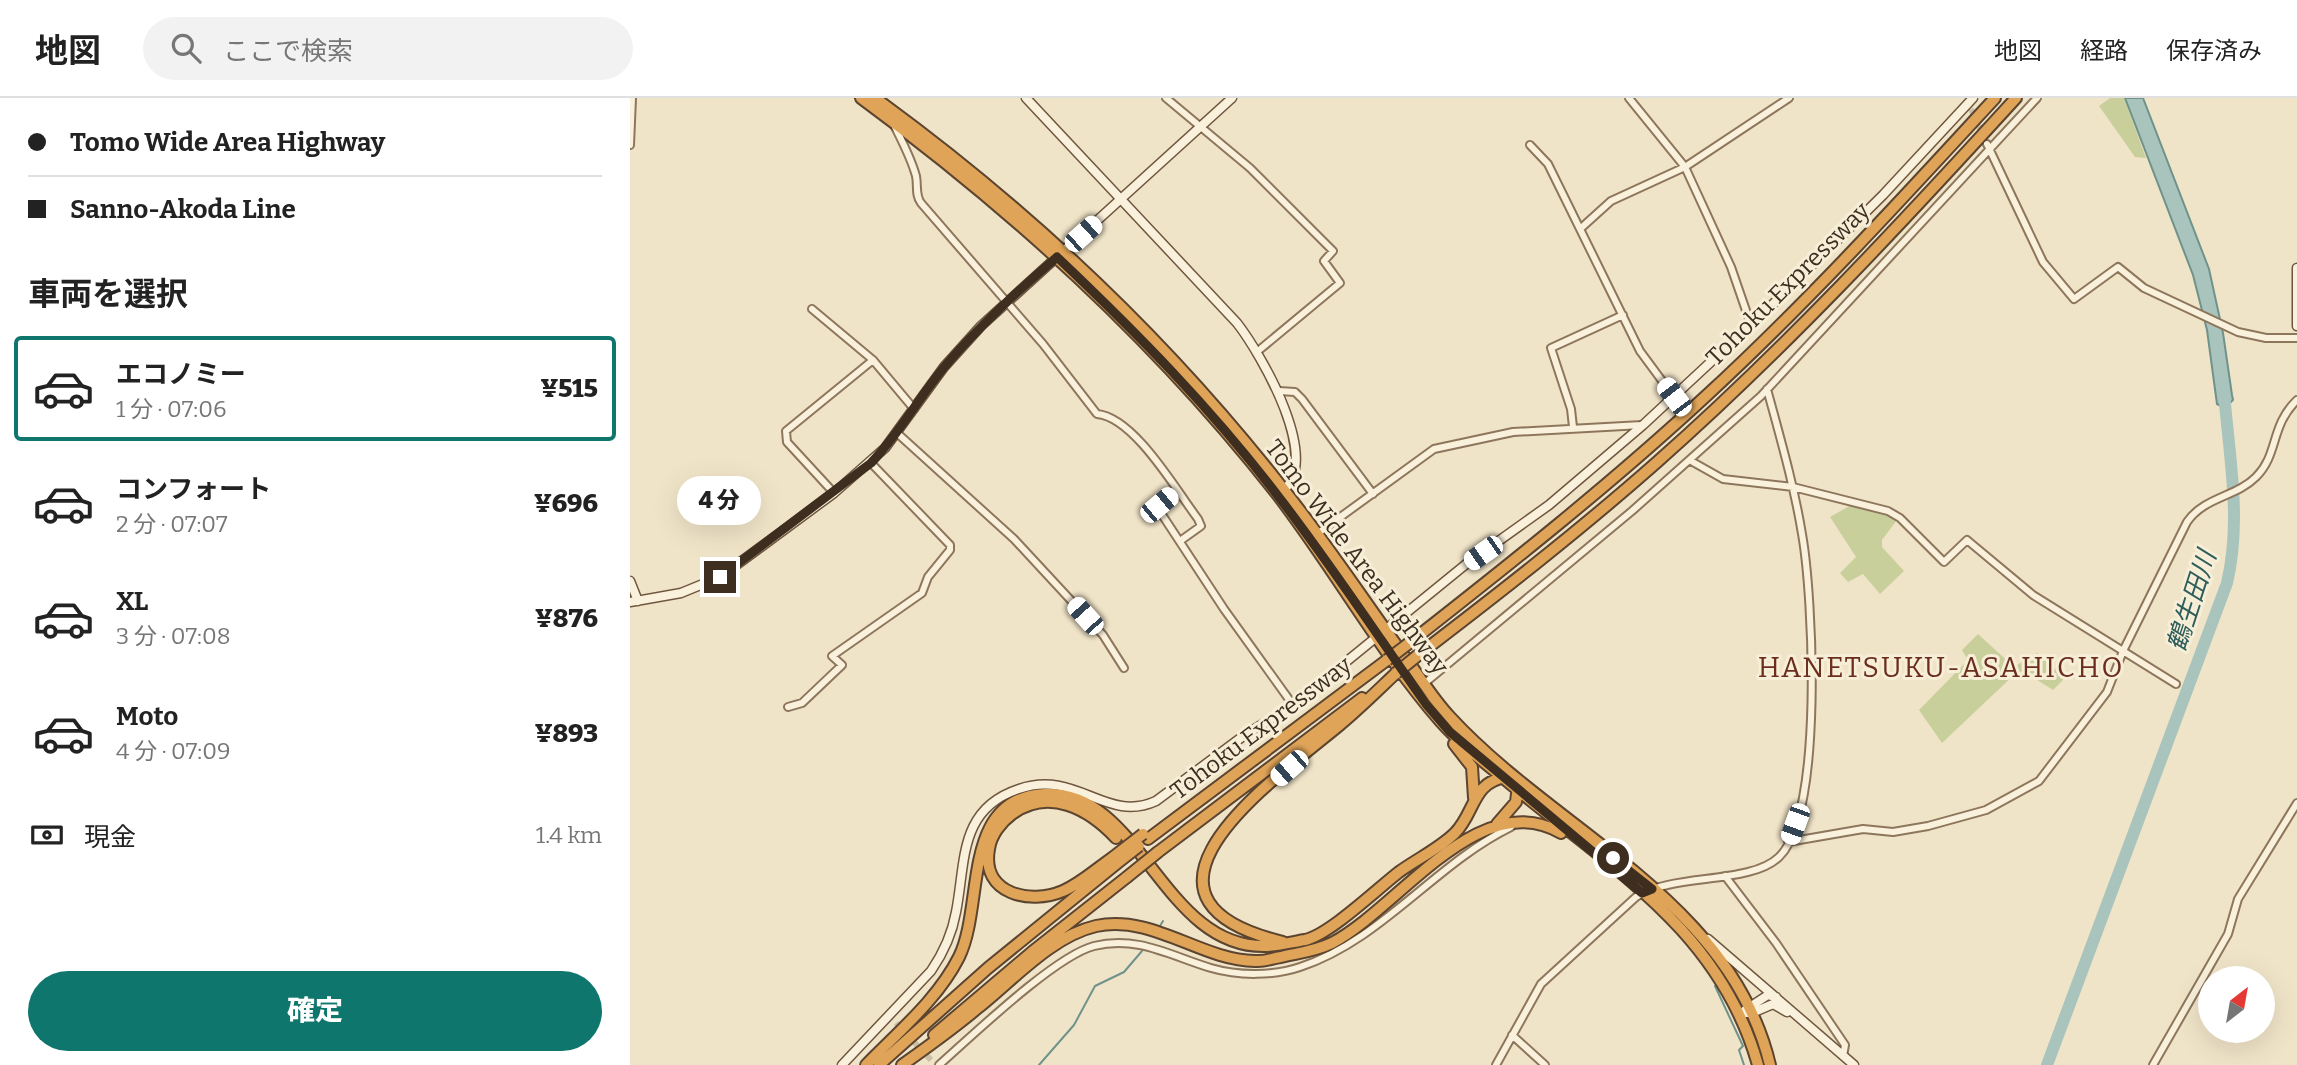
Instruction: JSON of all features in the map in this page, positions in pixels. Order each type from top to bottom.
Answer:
[{"type":"highway","name":"Tomo Wide Area Highway","points":[[861,98],[1060,254]]},
{"type":"highway","name":"Tomo Wide Area Highway","points":[[875,98],[962,163],[1152,336],[1317,534],[1426,704],[1450,732],[1588,848],[1704,936],[1731,972],[1751,1009],[1770,1065]]},
{"type":"highway","name":"Tohoku Expressway","points":[[879,1065],[1114,861],[1249,764],[1408,644],[1616,477],[1707,396],[1832,272],[1995,98]]},
{"type":"highway","name":"Tohoku Expressway","points":[[902,1065],[1032,952],[1158,852],[1396,673],[1562,542],[1717,407],[1863,262],[2016,98]]},
{"type":"highway","name":"Tomo Wide Area Highway","points":[[1281,492],[1383,634],[1451,718],[1647,891],[1704,953],[1740,1013],[1758,1065]]},
{"type":"highway","points":[[1285,943],[1246,932],[1216,912],[1203,884],[1207,857],[1218,837],[1238,813],[1356,712],[1396,673]]},
{"type":"highway","points":[[1426,704],[1431,720],[1472,767],[1474,798]]},
{"type":"highway","points":[[866,1065],[934,995],[952,970],[970,929],[979,855],[986,833],[1005,809],[1034,796],[1064,796],[1083,802],[1101,814],[1127,839],[1185,909],[1216,932],[1259,945],[1285,943],[1319,935],[1399,872],[1450,837],[1463,824],[1474,798],[1486,784],[1502,777],[1517,776],[1518,791],[1512,809],[1497,824],[1454,849],[1334,942],[1307,952],[1257,962],[1237,960],[1127,924],[1087,929],[1057,944],[902,1065]]},
{"type":"highway","points":[[1114,861],[1074,886],[1036,898],[1007,891],[993,876],[988,858],[996,830],[1018,809],[1040,802],[1072,805],[1113,835],[1190,923],[1223,943],[1279,957]]},
{"type":"highway","points":[[1497,824],[1523,820],[1539,822],[1588,848]]},
{"type":"street","points":[[630,145],[632,98]]},
{"type":"street","points":[[1026,98],[1237,323],[1258,351],[1279,391],[1295,461],[1294,476],[1281,492]]},
{"type":"street","points":[[1166,98],[1250,168],[1333,251],[1324,261],[1340,283],[1258,351]]},
{"type":"street","points":[[630,582],[634,601],[681,593],[720,577],[834,494],[871,463],[897,433],[944,368],[1006,301],[1122,200],[1232,98]]},
{"type":"street","points":[[1629,98],[1685,167],[1731,267],[1751,325]]},
{"type":"street","points":[[1580,229],[1617,197],[1685,167],[1789,98]]},
{"type":"street","points":[[1425,683],[1493,630],[1690,461],[1768,389],[1991,151],[2037,98]]},
{"type":"street","points":[[842,1065],[931,971],[943,954],[957,910],[966,839],[979,816],[993,801],[1021,788],[1042,783],[1063,784],[1110,805],[1142,808],[1156,801],[1242,737],[1293,705],[1465,565],[1549,505],[1643,425],[1751,325],[1883,195],[1970,102]]},
{"type":"street","points":[[892,121],[909,156],[916,178],[917,198],[1006,301],[1097,414],[1110,415],[1148,450],[1201,526],[1180,541]]},
{"type":"street","points":[[1987,144],[2043,262],[2074,299],[2118,267],[2144,289],[2253,337],[2297,338]]},
{"type":"street","points":[[1530,145],[1548,164],[1640,351],[1674,397]]},
{"type":"street","points":[[2297,268],[2297,326]]},
{"type":"street","points":[[812,309],[873,360],[914,409]]},
{"type":"street","points":[[1573,427],[1571,409],[1551,348],[1623,316]]},
{"type":"street","points":[[834,494],[787,442],[786,431],[873,360]]},
{"type":"street","points":[[1496,1065],[1541,984],[1647,891],[1724,876],[1772,862],[1788,842],[1806,791],[1812,643],[1810,584],[1793,487],[1768,389]]},
{"type":"street","points":[[1279,391],[1295,392],[1302,399],[1373,494]]},
{"type":"street","points":[[1788,842],[1863,829],[1904,831],[1986,810],[2039,781],[2090,718],[2107,692],[2123,651],[2187,522],[2203,506],[2254,479],[2267,463],[2278,423],[2297,400]]},
{"type":"street","points":[[1317,534],[1434,449],[1513,432],[1643,425]]},
{"type":"street","points":[[897,433],[1014,538],[1103,635],[1124,668]]},
{"type":"street","points":[[1690,461],[1715,477],[1793,487],[1888,511],[1900,518],[1944,562],[1967,540],[2033,595],[2176,684]]},
{"type":"street","points":[[789,707],[802,703],[842,665],[832,656],[922,593],[928,577],[950,550],[950,545],[871,463]]},
{"type":"street","points":[[1176,491],[1157,507],[1224,609],[1293,705]]},
{"type":"street","points":[[2153,1065],[2228,934],[2238,899],[2297,803]]},
{"type":"street","points":[[935,1063],[1080,951],[1125,942],[1156,948],[1223,970],[1260,973],[1297,968],[1350,944],[1476,846],[1520,825]]},
{"type":"street","points":[[1724,876],[1776,943],[1845,1045],[1847,1050],[1843,1056]]},
{"type":"street","points":[[1704,936],[1854,1065]]},
{"type":"street","points":[[1751,1009],[1768,995],[1776,997]]},
{"type":"street","points":[[1740,1013],[1767,1005],[1778,1006],[1813,1030]]},
{"type":"street","points":[[889,1015],[896,1023]]},
{"type":"street","points":[[1512,1035],[1545,1065]]},
{"type":"green space","points":[[2110,98],[2124,98],[2146,158],[2135,157],[2099,106]]},
{"type":"green space","points":[[1851,505],[1887,513],[1897,520],[1882,540],[1882,547],[1904,571],[1880,594],[1863,574],[1848,582],[1840,573],[1856,557],[1830,517]]},
{"type":"green space","points":[[1978,634],[2014,667],[2037,653],[2065,678],[2053,690],[2023,671],[2015,674],[1942,743],[1919,710],[1968,660],[1962,650]]},
{"type":"water","points":[[2125,98],[2143,98],[2209,269],[2223,333],[2233,400],[2225,408],[2217,404],[2207,330],[2193,275]]},
{"type":"waterway","name":"鶴生田川","points":[[2047,1065],[2227,583],[2234,536],[2234,512],[2224,392]]},
{"type":"waterway","points":[[1160,926],[1163,921]]},
{"type":"waterway","points":[[1039,1065],[1074,1025],[1095,986],[1124,972],[1142,951]]},
{"type":"waterway","points":[[1715,986],[1743,1046],[1739,1050],[1744,1065]]},
{"type":"tunnel","points":[[1971,109],[1987,144]]},
{"type":"tunnel","points":[[896,1023],[931,1060]]},
{"type":"district","name":"HANETSUKU-ASAHICHO","points":[[1941,667]]},
{"type":"route","points":[[720,577],[834,494],[871,463],[891,442],[944,368],[981,326],[1057,257],[1137,334],[1217,422],[1277,495],[1426,704],[1450,732],[1642,893],[1652,889],[1613,858]]}]
